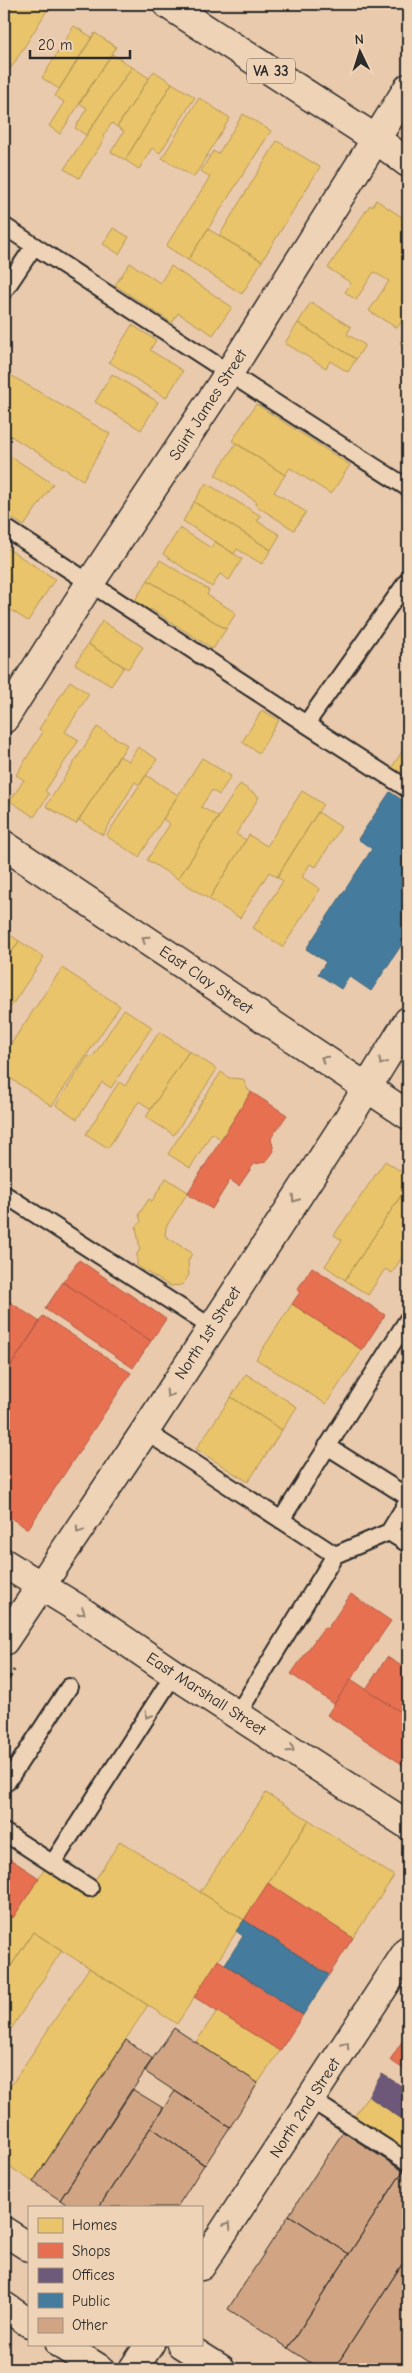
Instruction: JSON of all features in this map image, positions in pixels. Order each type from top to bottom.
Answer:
[{"type":"street","name":"VA 33","points":[[167,4],[376,139],[408,163]]},
{"type":"street","name":"Saint James Street","points":[[4,719],[90,583],[229,373],[408,88]]},
{"type":"street","name":"East Clay Street","points":[[4,845],[408,1115]]},
{"type":"street","name":"North 1st Street","points":[[4,1642],[145,1431],[367,1088],[408,1021]]},
{"type":"street","name":"East Marshall Street","points":[[4,1563],[408,1825]]},
{"type":"street","name":"North 2nd Street","points":[[202,2264],[408,1950]]},
{"type":"street","points":[[4,2231],[28,2246]]},
{"type":"street","points":[[4,2306],[28,2322]]},
{"type":"street","points":[[63,2346],[100,2369]]},
{"type":"street","points":[[133,2369],[149,2346]]},
{"type":"street","points":[[184,2346],[221,2369]]},
{"type":"lane","points":[[4,226],[408,488]]},
{"type":"lane","points":[[4,292],[34,246]]},
{"type":"lane","points":[[4,526],[408,789]]},
{"type":"lane","points":[[306,724],[408,580]]},
{"type":"lane","points":[[4,1194],[211,1327]]},
{"type":"lane","points":[[281,1520],[408,1318]]},
{"type":"lane","points":[[145,1431],[334,1555]]},
{"type":"lane","points":[[327,1446],[408,1498]]},
{"type":"lane","points":[[237,1715],[334,1555],[389,1532],[408,1502]]},
{"type":"lane","points":[[389,1532],[408,1544]]},
{"type":"lane","points":[[53,1863],[174,1674]]},
{"type":"lane","points":[[4,1780],[7,1782],[69,1687]]},
{"type":"lane","points":[[4,1832],[90,1888]]},
{"type":"lane","points":[[310,2099],[408,2162]]},
{"type":"building: Homes","points":[[14,4],[51,4],[11,68],[4,64],[4,20]]},
{"type":"building: Homes","points":[[74,26],[92,37],[59,89],[42,78]]},
{"type":"building: Homes","points":[[95,33],[116,47],[60,134],[49,126],[64,102],[55,96]]},
{"type":"building: Homes","points":[[112,54],[132,67],[86,135],[75,128],[87,108],[79,103]]},
{"type":"building: Homes","points":[[132,67],[149,78],[117,127],[112,123],[103,136],[105,138],[79,178],[64,169]]},
{"type":"building: Homes","points":[[154,71],[172,83],[125,160],[111,152],[124,131],[117,127]]},
{"type":"building: Homes","points":[[172,83],[195,97],[160,153],[152,148],[139,169],[125,160]]},
{"type":"building: Homes","points":[[199,98],[230,118],[194,177],[162,158]]},
{"type":"building: Homes","points":[[243,114],[271,131],[188,260],[166,246],[210,177],[201,171],[213,151],[218,154]]},
{"type":"building: Homes","points":[[277,141],[320,167],[262,261],[219,236]]},
{"type":"building: Homes","points":[[376,200],[408,221],[408,322],[403,319],[397,328],[369,311],[389,281],[374,272],[356,300],[345,292],[351,283],[328,268],[370,205],[372,207]]},
{"type":"building: Homes","points":[[113,228],[129,237],[119,254],[103,244]]},
{"type":"building: Homes","points":[[208,229],[262,261],[242,294],[188,260]]},
{"type":"building: Homes","points":[[130,263],[160,283],[171,266],[232,307],[213,335],[178,313],[172,323],[115,285]]},
{"type":"building: Homes","points":[[311,302],[351,327],[347,334],[365,345],[356,359],[298,323]]},
{"type":"building: Homes","points":[[298,323],[356,359],[348,372],[330,361],[326,368],[285,343]]},
{"type":"building: Homes","points":[[132,325],[156,340],[150,350],[183,371],[166,398],[109,362]]},
{"type":"building: Homes","points":[[408,330],[408,349],[400,343]]},
{"type":"building: Homes","points":[[7,373],[110,434],[83,480],[4,432],[4,378]]},
{"type":"building: Homes","points":[[112,374],[158,402],[141,430],[95,402]]},
{"type":"building: Homes","points":[[256,404],[350,465],[331,494],[290,468],[285,475],[232,441]]},
{"type":"building: Homes","points":[[236,443],[285,475],[274,492],[306,512],[294,530],[255,505],[257,502],[215,475]]},
{"type":"building: Homes","points":[[4,452],[53,484],[24,526],[4,513]]},
{"type":"building: Homes","points":[[206,483],[261,516],[257,521],[280,535],[271,550],[194,502]]},
{"type":"building: Homes","points":[[194,502],[271,550],[262,564],[237,549],[234,554],[183,521]]},
{"type":"building: Homes","points":[[180,528],[211,548],[215,541],[242,559],[229,580],[220,574],[212,587],[163,554]]},
{"type":"building: Homes","points":[[4,546],[55,579],[28,621],[4,606]]},
{"type":"building: Homes","points":[[160,560],[209,590],[207,595],[236,613],[226,629],[148,580]]},
{"type":"building: Homes","points":[[148,580],[226,629],[213,649],[151,609],[149,613],[133,603]]},
{"type":"building: Homes","points":[[102,621],[143,647],[128,669],[88,644]]},
{"type":"building: Homes","points":[[88,644],[124,667],[111,686],[75,664]]},
{"type":"building: Homes","points":[[70,681],[89,694],[65,732],[79,740],[45,791],[49,794],[34,817],[10,801],[24,780],[16,775],[43,732],[39,729]]},
{"type":"building: Homes","points":[[262,710],[279,720],[259,753],[242,742]]},
{"type":"building: Homes","points":[[97,727],[127,745],[76,824],[46,806]]},
{"type":"building: Homes","points":[[408,742],[408,780],[391,769]]},
{"type":"building: Homes","points":[[138,747],[157,759],[140,785],[135,782],[103,835],[79,820],[119,756],[129,761]]},
{"type":"building: Homes","points":[[202,758],[231,776],[219,795],[212,790],[201,807],[219,817],[178,879],[147,860],[170,824],[163,819]]},
{"type":"building: Homes","points":[[146,775],[178,795],[139,857],[106,836]]},
{"type":"building: Homes","points":[[240,784],[259,797],[236,834],[246,840],[209,899],[178,879]]},
{"type":"building: Homes","points":[[302,791],[323,804],[277,877],[269,872],[240,918],[209,899],[249,835],[267,846]]},
{"type":"building: Homes","points":[[318,812],[341,827],[316,867],[310,864],[302,877],[320,889],[283,947],[253,928],[283,881],[277,877]]},
{"type":"building: Homes","points":[[4,931],[19,941],[4,964]]},
{"type":"building: Homes","points":[[19,941],[44,957],[4,1017],[4,964]]},
{"type":"building: Homes","points":[[62,968],[120,1006],[52,1106],[4,1074],[4,1054]]},
{"type":"building: Homes","points":[[124,1009],[152,1027],[111,1088],[102,1082],[77,1119],[56,1105],[88,1056],[92,1058]]},
{"type":"building: Homes","points":[[159,1032],[189,1051],[151,1109],[139,1101],[108,1148],[86,1134],[119,1082],[125,1086]]},
{"type":"building: Homes","points":[[189,1051],[217,1069],[174,1135],[146,1117]]},
{"type":"building: Homes","points":[[221,1072],[229,1078],[243,1079],[248,1090],[251,1092],[221,1139],[212,1133],[190,1168],[168,1154]]},
{"type":"building: Homes","points":[[385,1161],[408,1176],[408,1185],[345,1280],[325,1266],[342,1240],[334,1235]]},
{"type":"building: Homes","points":[[166,1178],[188,1192],[166,1227],[165,1236],[192,1253],[188,1261],[189,1275],[182,1285],[170,1286],[137,1266],[137,1254],[140,1249],[136,1227],[141,1222],[139,1214],[149,1199],[152,1201]]},
{"type":"building: Homes","points":[[408,1185],[408,1248],[392,1273],[385,1269],[368,1295],[345,1280]]},
{"type":"building: Homes","points":[[292,1304],[362,1350],[326,1404],[256,1359]]},
{"type":"building: Homes","points":[[246,1374],[297,1407],[282,1430],[231,1397]]},
{"type":"building: Homes","points":[[231,1397],[282,1430],[248,1482],[196,1449]]},
{"type":"building: Homes","points":[[266,1793],[309,1820],[244,1920],[200,1892]]},
{"type":"building: Homes","points":[[309,1820],[394,1876],[353,1938],[268,1883]]},
{"type":"building: Homes","points":[[120,1841],[244,1920],[177,2024],[33,1932],[4,1977],[4,1912],[13,1918],[45,1868],[86,1894]]},
{"type":"building: Homes","points":[[33,1932],[62,1950],[4,2040],[4,1977]]},
{"type":"building: Homes","points":[[89,1968],[148,2005],[33,2182],[4,2163],[4,2096]]},
{"type":"building: Homes","points":[[217,2011],[280,2051],[258,2083],[196,2042]]},
{"type":"building: Homes","points":[[368,2096],[408,2123],[408,2156],[352,2120]]},
{"type":"building: Shops","points":[[251,1092],[287,1115],[271,1138],[274,1151],[266,1162],[254,1164],[239,1186],[230,1180],[212,1209],[187,1194]]},
{"type":"building: Shops","points":[[79,1260],[166,1319],[151,1341],[63,1282]]},
{"type":"building: Shops","points":[[312,1267],[385,1315],[362,1350],[292,1304],[300,1292],[297,1290]]},
{"type":"building: Shops","points":[[63,1282],[151,1341],[133,1368],[45,1309]]},
{"type":"building: Shops","points":[[4,1298],[40,1322],[4,1376]]},
{"type":"building: Shops","points":[[43,1316],[131,1373],[28,1529],[4,1514],[4,1376]]},
{"type":"building: Shops","points":[[351,1594],[391,1621],[334,1704],[291,1674],[324,1627],[327,1629]]},
{"type":"building: Shops","points":[[387,1657],[408,1670],[408,1717],[366,1689]]},
{"type":"building: Shops","points":[[351,1679],[408,1717],[408,1768],[327,1715]]},
{"type":"building: Shops","points":[[4,1855],[39,1878],[13,1918],[4,1912]]},
{"type":"building: Shops","points":[[268,1883],[353,1938],[329,1975],[244,1920]]},
{"type":"building: Shops","points":[[218,1960],[303,2015],[280,2051],[194,1997]]},
{"type":"building: Shops","points":[[408,2032],[408,2072],[390,2060]]},
{"type":"building: Offices","points":[[382,2074],[408,2090],[408,2123],[368,2096]]},
{"type":"building: Public","points":[[390,792],[408,804],[408,935],[371,991],[349,976],[341,989],[318,974],[326,962],[306,949],[372,849],[358,839]]},
{"type":"building: Public","points":[[244,1920],[329,1975],[303,2015],[225,1964],[243,1936],[236,1931]]},
{"type":"building: Other","points":[[174,2028],[258,2083],[230,2127],[144,2071]]},
{"type":"building: Other","points":[[126,2040],[153,2059],[60,2200],[33,2182]]},
{"type":"building: Other","points":[[132,2089],[163,2108],[100,2206],[69,2206],[60,2200]]},
{"type":"building: Other","points":[[175,2091],[230,2127],[205,2165],[151,2127]]},
{"type":"building: Other","points":[[151,2127],[204,2165],[178,2206],[100,2206]]},
{"type":"building: Other","points":[[343,2132],[403,2171],[349,2254],[289,2215]]},
{"type":"building: Other","points":[[403,2171],[408,2175],[408,2255],[334,2369],[320,2369],[288,2348]]},
{"type":"building: Other","points":[[289,2215],[349,2254],[288,2348],[228,2309]]},
{"type":"building: Other","points":[[408,2255],[408,2369],[334,2369]]}]
